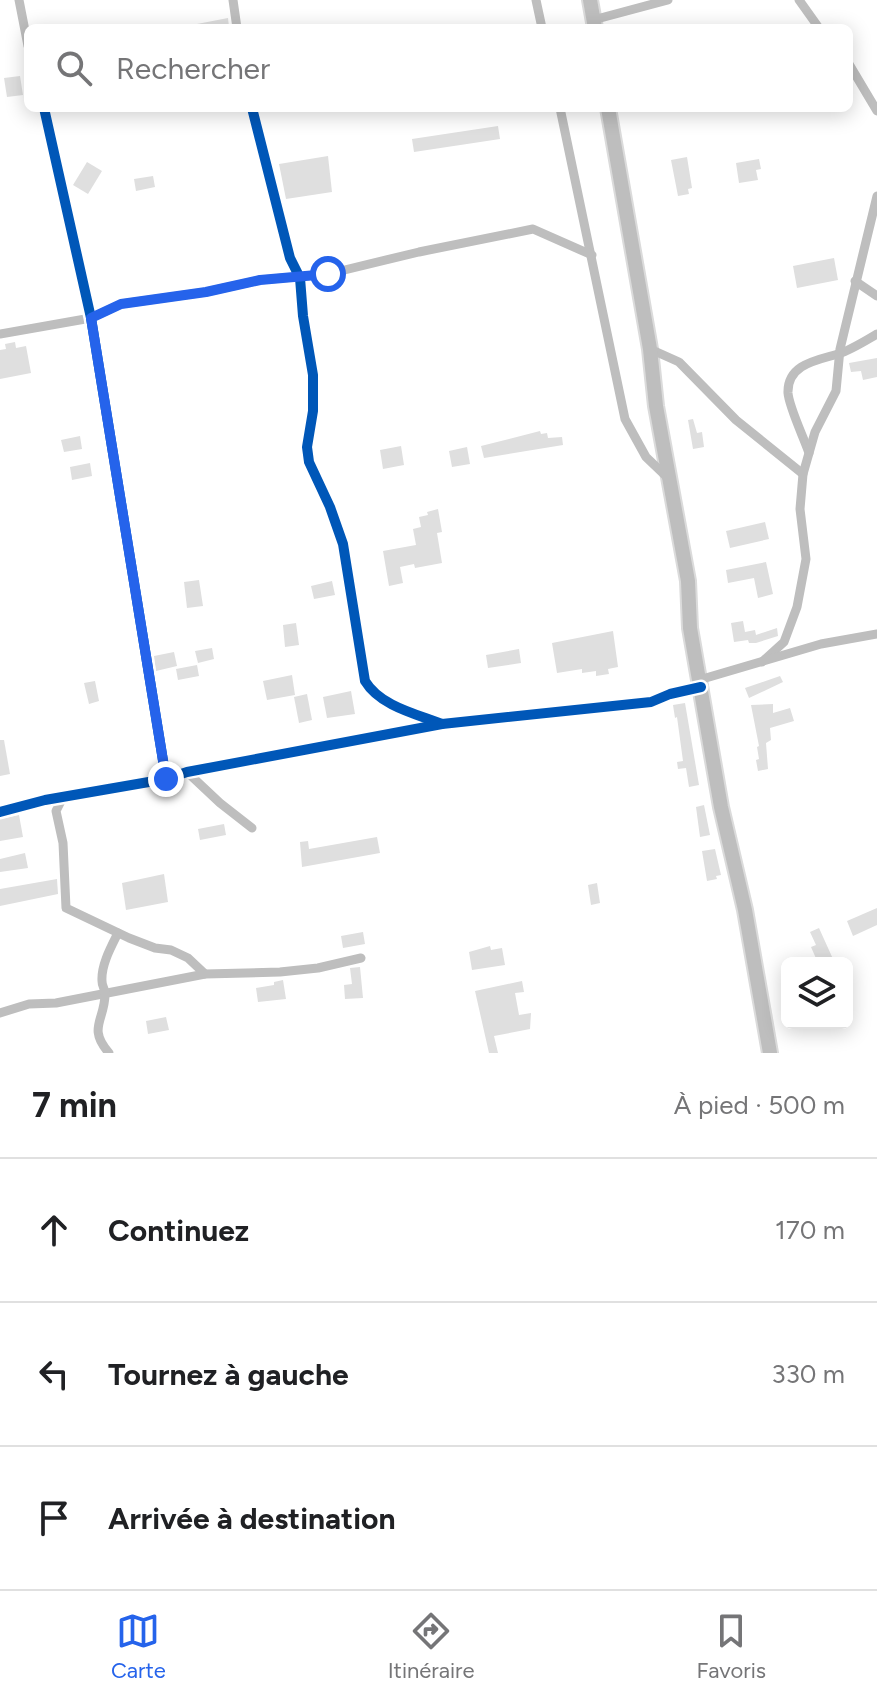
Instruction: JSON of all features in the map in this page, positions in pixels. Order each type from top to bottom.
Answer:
[{"type":"highway","points":[[590,0],[594,24]]},
{"type":"highway","points":[[609,112],[688,581],[690,628],[721,807],[745,910],[770,1053]]},
{"type":"street","points":[[19,0],[24,26]]},
{"type":"street","points":[[233,0],[236,24]]},
{"type":"street","points":[[536,0],[541,24]]},
{"type":"street","points":[[594,24],[668,0]]},
{"type":"street","points":[[799,0],[816,24]]},
{"type":"street","points":[[853,71],[877,111]]},
{"type":"street","points":[[49,112],[91,318],[166,779]]},
{"type":"street","points":[[253,112],[290,258],[300,278],[313,375],[313,411],[307,447],[309,462],[343,544],[365,681],[371,691],[398,707],[442,724]]},
{"type":"street","points":[[561,112],[625,419],[646,457],[671,481]]},
{"type":"street","points":[[762,662],[784,642],[797,607],[806,559],[800,509],[803,474],[815,432],[836,391],[840,353],[855,281],[877,196]]},
{"type":"street","points":[[0,334],[91,318],[121,304],[206,292],[260,280],[300,278],[533,229],[592,255]]},
{"type":"street","points":[[855,281],[877,296]]},
{"type":"street","points":[[809,453],[788,392],[794,376],[802,365],[840,353],[877,334]]},
{"type":"street","points":[[650,349],[679,362],[736,420],[803,474]]},
{"type":"street","points":[[0,812],[63,797],[166,779],[187,772],[442,724],[651,702],[821,644],[877,634]]},
{"type":"street","points":[[187,772],[252,828]]},
{"type":"street","points":[[63,797],[56,811],[63,843],[66,908],[118,933],[188,958],[205,974]]},
{"type":"street","points":[[109,1053],[96,1027],[105,993],[102,980],[107,957],[118,933]]},
{"type":"street","points":[[0,1013],[29,1004],[56,1003],[205,974],[280,972],[318,968],[361,958]]},
{"type":"building","points":[[228,18],[229,24],[197,24]]},
{"type":"building","points":[[20,76],[23,95],[7,97],[4,78]]},
{"type":"building","points":[[498,126],[500,139],[414,152],[412,139]]},
{"type":"building","points":[[328,156],[332,192],[286,199],[279,164]]},
{"type":"building","points":[[687,157],[692,188],[688,189],[689,194],[678,196],[671,160]]},
{"type":"building","points":[[759,159],[761,169],[756,170],[758,180],[739,183],[736,163]]},
{"type":"building","points":[[87,162],[102,171],[88,194],[73,185]]},
{"type":"building","points":[[153,176],[155,187],[136,191],[134,179]]},
{"type":"building","points":[[834,258],[838,280],[797,288],[793,266]]},
{"type":"building","points":[[15,342],[16,348],[26,346],[31,373],[0,379],[0,350],[6,349],[5,344]]},
{"type":"building","points":[[877,358],[877,377],[863,380],[861,371],[851,372],[849,363]]},
{"type":"building","points":[[693,419],[697,433],[702,432],[704,447],[693,449],[688,420]]},
{"type":"building","points":[[540,431],[541,434],[547,433],[548,438],[562,437],[563,445],[484,458],[481,446]]},
{"type":"building","points":[[80,436],[82,449],[64,452],[61,440]]},
{"type":"building","points":[[401,446],[404,465],[383,469],[380,450]]},
{"type":"building","points":[[467,447],[470,464],[452,467],[449,451]]},
{"type":"building","points":[[90,463],[92,476],[72,480],[70,467]]},
{"type":"building","points":[[438,509],[442,532],[437,533],[442,563],[415,568],[414,564],[400,567],[403,583],[389,586],[383,551],[416,545],[413,529],[421,527],[419,517]]},
{"type":"building","points":[[765,522],[769,539],[730,548],[726,531]]},
{"type":"building","points":[[766,562],[773,594],[758,598],[754,578],[728,583],[726,570]]},
{"type":"building","points":[[199,580],[203,606],[187,608],[184,582]]},
{"type":"building","points":[[332,581],[335,595],[314,599],[311,586]]},
{"type":"building","points":[[743,621],[745,632],[755,630],[756,635],[777,628],[778,636],[756,643],[749,643],[748,640],[734,642],[731,623]]},
{"type":"building","points":[[296,623],[299,645],[285,647],[283,625]]},
{"type":"building","points":[[613,631],[618,667],[608,669],[609,674],[596,676],[596,671],[582,673],[582,669],[557,673],[552,643]]},
{"type":"building","points":[[212,648],[214,659],[198,663],[195,651]]},
{"type":"building","points":[[519,649],[521,663],[488,668],[486,655]]},
{"type":"building","points":[[174,652],[177,666],[156,671],[154,656]]},
{"type":"building","points":[[197,665],[199,676],[178,680],[176,669]]},
{"type":"building","points":[[292,675],[295,695],[267,700],[263,681]]},
{"type":"building","points":[[780,676],[783,682],[749,698],[745,688]]},
{"type":"building","points":[[95,681],[99,701],[89,704],[84,683]]},
{"type":"building","points":[[351,691],[355,714],[327,718],[323,697]]},
{"type":"building","points":[[307,694],[312,720],[299,723],[294,697]]},
{"type":"building","points":[[685,703],[699,785],[689,787],[686,768],[678,769],[677,762],[683,761],[673,705]]},
{"type":"building","points":[[773,704],[773,713],[790,708],[794,721],[770,728],[771,740],[766,743],[768,769],[758,771],[756,760],[759,759],[759,746],[751,705]]},
{"type":"building","points":[[0,740],[4,740],[10,774],[0,776]]},
{"type":"building","points":[[704,805],[710,835],[700,837],[696,807]]},
{"type":"building","points":[[19,815],[23,837],[0,841],[0,819]]},
{"type":"building","points":[[224,824],[226,835],[200,840],[198,829]]},
{"type":"building","points":[[377,837],[380,853],[302,867],[300,842],[308,841],[309,849]]},
{"type":"building","points":[[715,849],[721,875],[707,881],[702,851]]},
{"type":"building","points":[[25,853],[28,868],[0,872],[0,859]]},
{"type":"building","points":[[164,874],[168,902],[126,910],[122,883]]},
{"type":"building","points":[[57,879],[58,894],[0,906],[0,889]]},
{"type":"building","points":[[597,883],[600,903],[591,905],[588,885]]},
{"type":"building","points":[[877,908],[877,925],[853,936],[847,921]]},
{"type":"building","points":[[819,928],[832,957],[815,957],[811,947],[816,945],[810,932]]},
{"type":"building","points":[[363,932],[365,944],[343,948],[341,936]]},
{"type":"building","points":[[490,946],[491,950],[502,948],[505,965],[472,970],[469,952]]},
{"type":"building","points":[[360,967],[363,998],[345,999],[344,985],[352,984],[350,968]]},
{"type":"building","points":[[283,980],[286,999],[258,1002],[256,988]]},
{"type":"building","points":[[522,981],[524,992],[515,993],[519,1015],[531,1013],[530,1029],[494,1036],[498,1053],[489,1053],[475,991]]},
{"type":"building","points":[[166,1017],[169,1030],[148,1034],[146,1021]]},
{"type":"cycle path","points":[[45,112],[91,318],[166,779]]},
{"type":"cycle path","points":[[253,112],[290,258],[300,278],[313,375],[313,411],[307,447],[309,462],[343,544],[365,681],[389,703],[442,724]]},
{"type":"cycle path","points":[[0,812],[45,800],[442,724],[651,702],[701,687]]},
{"type":"route","points":[[166,779],[91,318],[121,304],[206,292],[260,280],[328,274]]}]
